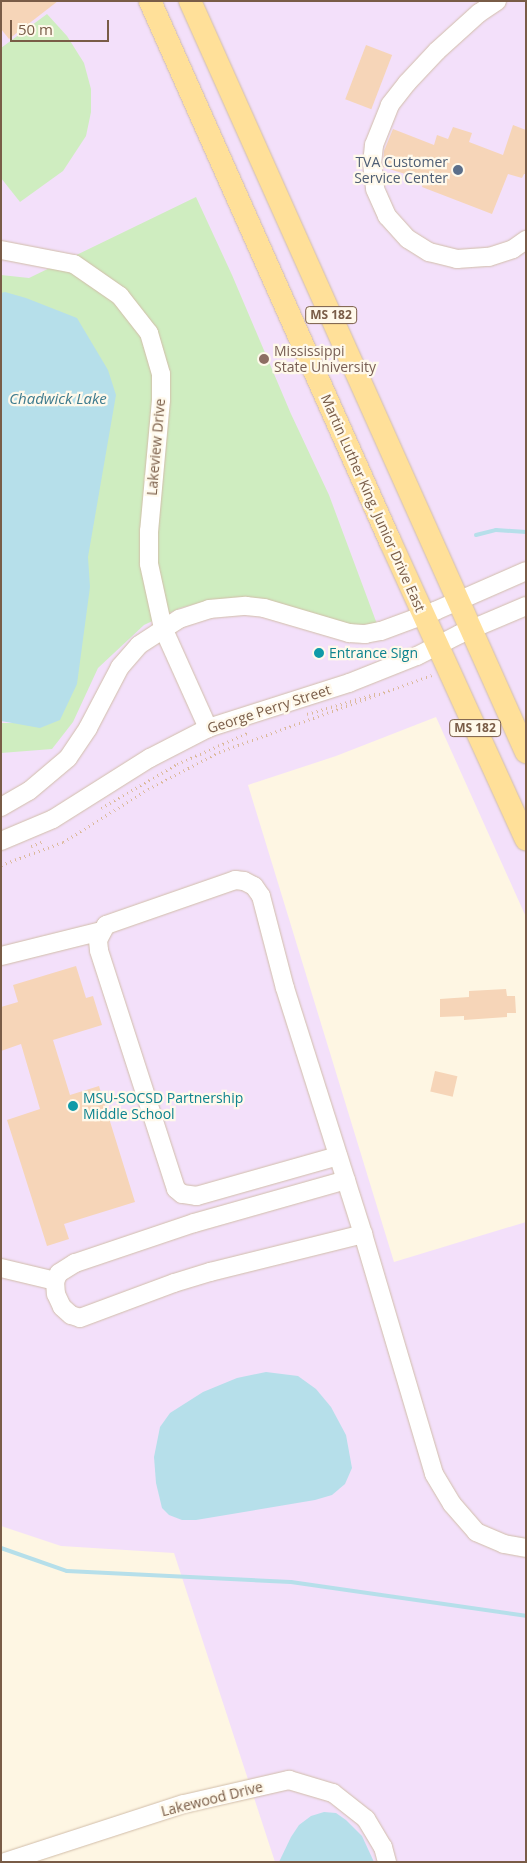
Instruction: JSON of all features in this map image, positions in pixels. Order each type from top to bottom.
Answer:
[{"type":"main road","name":"Martin Luther King, Junior Drive East","points":[[150,1],[423,616],[526,839]]},
{"type":"main road","name":"MS 182","points":[[190,1],[526,752]]},
{"type":"street","points":[[497,1],[479,13],[437,51],[407,83],[390,105],[374,144],[372,164],[375,189],[387,216],[408,239],[429,252],[457,259],[489,257],[513,249],[526,240]]},
{"type":"street","name":"Lakeview Drive","points":[[1,250],[74,264],[120,296],[148,333],[161,374],[161,400],[148,548],[154,597],[163,628],[208,728]]},
{"type":"street","points":[[1,808],[29,791],[68,758],[88,728],[120,667],[139,645],[163,628],[195,612],[224,606],[264,608],[349,633],[381,631],[423,616],[526,571]]},
{"type":"street","name":"George Perry Street","points":[[1,841],[53,819],[150,758],[208,728],[349,683],[438,647],[526,606]]},
{"type":"street","points":[[338,1156],[196,1196],[182,1194],[176,1189],[99,950],[98,940],[106,925],[235,880],[244,881],[254,886],[261,896],[285,988],[363,1234],[434,1474],[452,1504],[476,1532],[504,1544],[526,1548]]},
{"type":"street","points":[[1,956],[102,931]]},
{"type":"street","points":[[346,1180],[194,1223],[75,1263],[59,1273],[55,1281],[56,1294],[62,1307],[71,1315],[80,1318],[210,1272],[363,1234]]},
{"type":"street","points":[[1,1268],[55,1281]]},
{"type":"street","name":"Lakewood Drive","points":[[6,1862],[184,1804],[289,1780],[333,1793],[366,1819],[383,1847],[387,1862]]},
{"type":"path","points":[[1,865],[63,842],[148,788],[219,752],[432,674],[303,715]]},
{"type":"path","points":[[96,811],[177,764],[251,731]]},
{"type":"path","points":[[30,847],[46,839]]},
{"type":"shaded area","points":[[1,1],[526,1],[526,917],[436,717],[336,756],[248,785],[394,1262],[526,1222],[526,1862],[275,1862],[174,1553],[61,1546],[1,1526]]},
{"type":"green space","points":[[47,14],[67,36],[84,63],[91,89],[91,112],[86,136],[63,171],[20,202],[1,178],[1,48]]},
{"type":"green space","points":[[196,197],[232,275],[291,414],[329,495],[377,624],[350,625],[258,598],[211,600],[180,608],[144,625],[98,668],[73,722],[52,749],[1,753],[1,723],[20,723],[1,275],[29,278]]},
{"type":"water","name":"Chadwick Lake","points":[[5,292],[77,318],[108,370],[116,395],[88,557],[90,587],[77,684],[60,720],[40,728],[1,721],[1,293]]},
{"type":"water","points":[[266,1372],[298,1376],[316,1389],[331,1407],[346,1435],[352,1468],[345,1484],[332,1495],[315,1500],[196,1520],[182,1520],[169,1515],[162,1508],[156,1483],[154,1457],[160,1427],[170,1413],[203,1392],[237,1378]]},
{"type":"water","points":[[324,1812],[336,1813],[362,1836],[374,1862],[279,1862],[299,1825],[311,1816]]},
{"type":"building","points":[[1,1],[58,1],[9,39],[1,29]]},
{"type":"building","points":[[366,45],[392,55],[371,109],[345,99]]},
{"type":"building","name":"TVA Customer Service Center","points":[[513,125],[526,130],[526,174],[522,178],[508,174],[492,214],[422,187],[424,180],[383,167],[384,151],[393,129],[434,145],[437,135],[448,139],[453,127],[472,133],[469,142],[503,155]]},
{"type":"building","name":"MSU-SOCSD Partnership Middle School","points":[[76,966],[86,998],[93,996],[102,1025],[53,1040],[70,1095],[99,1086],[135,1202],[64,1224],[69,1239],[47,1246],[7,1120],[40,1109],[21,1044],[1,1051],[1,1007],[18,1002],[13,985]]},
{"type":"building","points":[[506,989],[507,996],[515,996],[516,1013],[507,1013],[507,1017],[464,1020],[464,1016],[440,1017],[440,999],[469,997],[469,991]]},
{"type":"building","points":[[435,1071],[457,1076],[453,1097],[430,1091]]},
{"type":"waterway","points":[[476,535],[496,530],[526,532]]},
{"type":"waterway","points":[[1,1548],[67,1571],[291,1582],[526,1616]]},
{"type":"place","name":"TVA Customer Service Center","points":[[458,170]]},
{"type":"place","name":"Mississippi State University","points":[[264,359]]},
{"type":"place","name":"Entrance Sign","points":[[319,653]]},
{"type":"place","name":"MSU-SOCSD Partnership Middle School","points":[[73,1106]]}]
